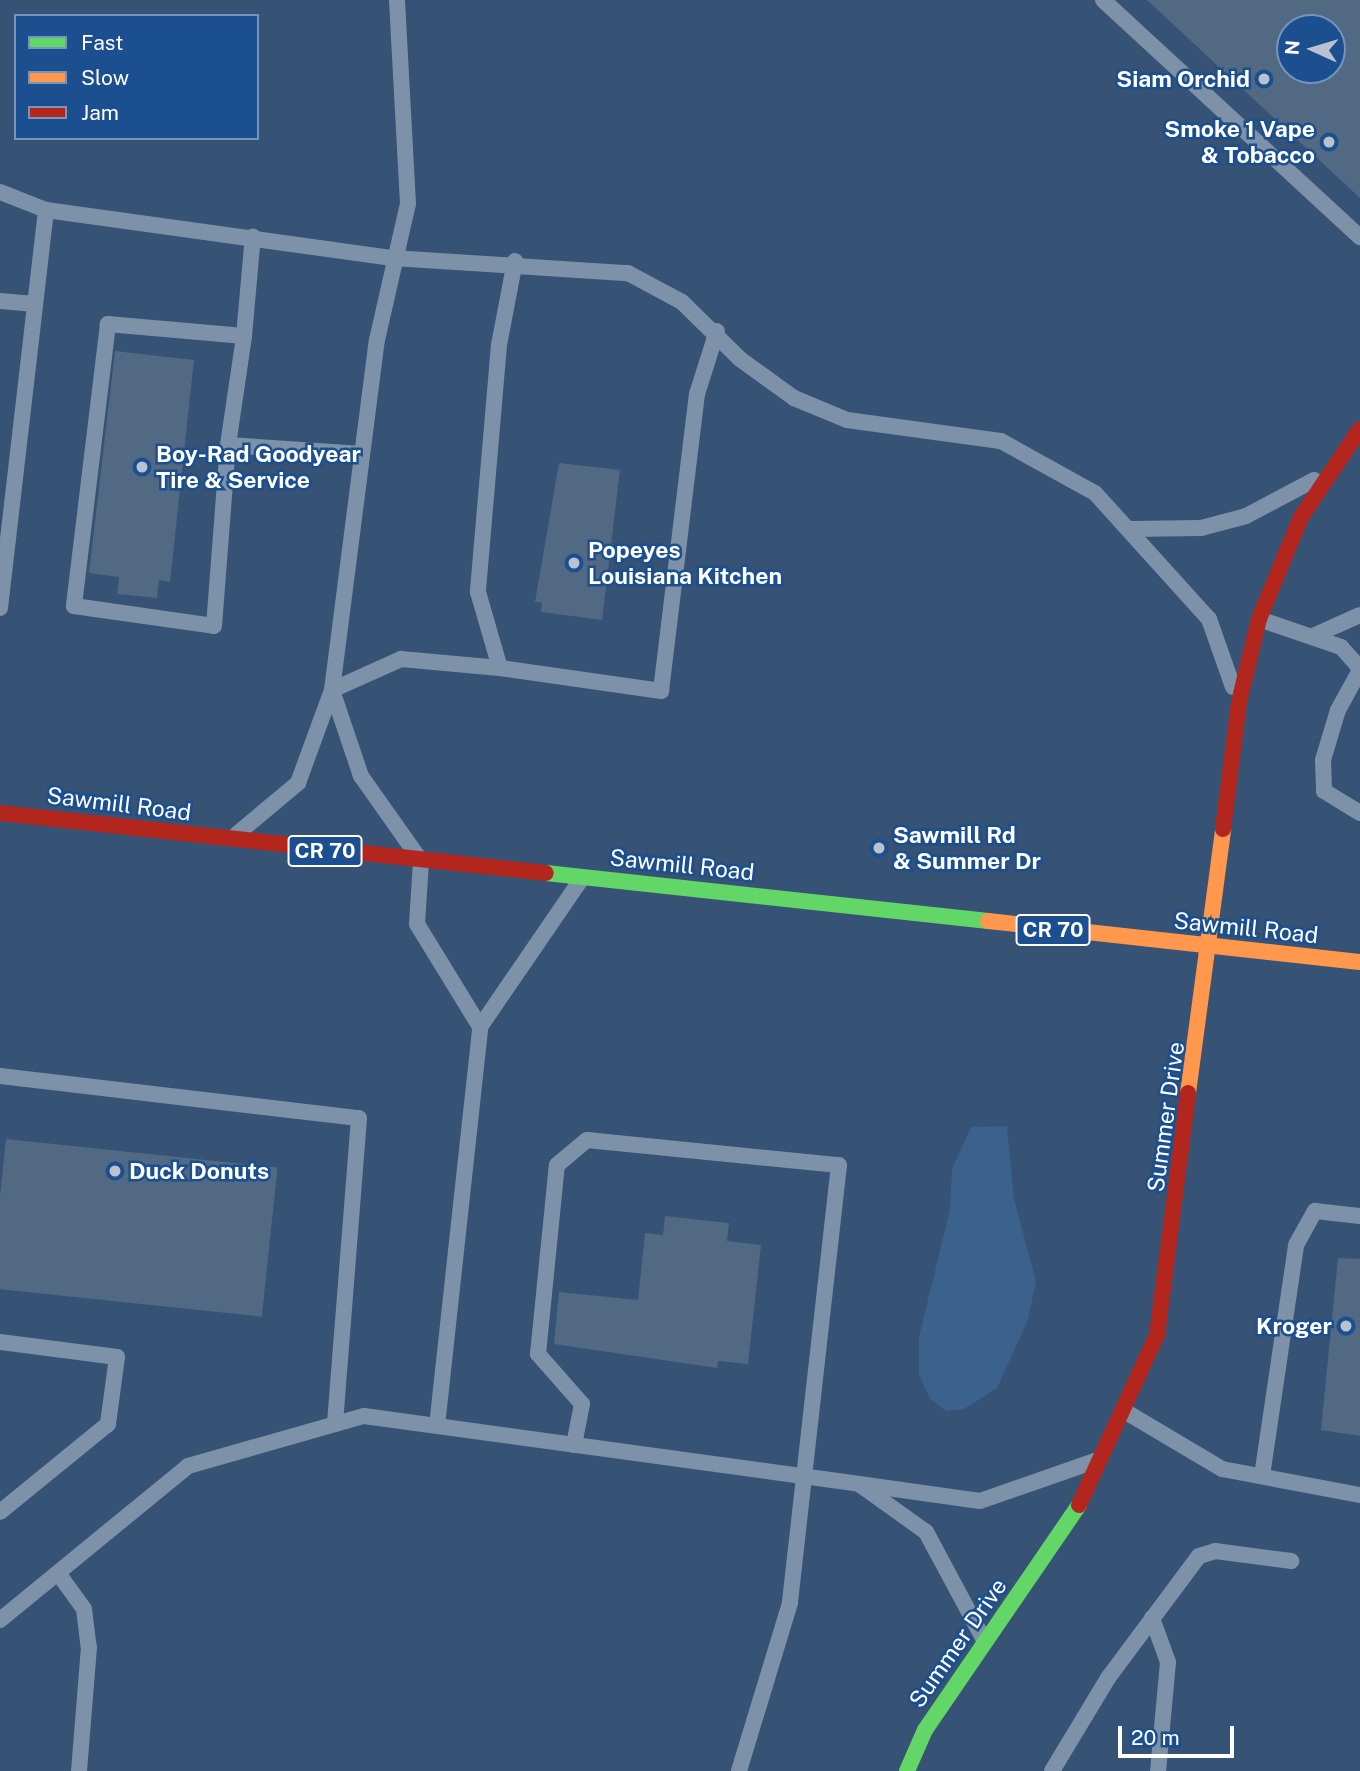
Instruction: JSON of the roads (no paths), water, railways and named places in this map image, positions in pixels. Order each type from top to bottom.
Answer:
[{"type":"street","name":"Summer Drive","points":[[907,1771],[925,1730],[984,1640],[1058,1543],[1126,1412],[1157,1335],[1239,702],[1259,619],[1301,517],[1360,429]]},
{"type":"street","name":"Sawmill Road","points":[[0,813],[1209,948],[1360,962]]},
{"type":"lane","points":[[230,840],[298,783],[332,690],[362,454],[393,258],[408,204],[397,0]]},
{"type":"lane","points":[[1103,0],[1360,237]]},
{"type":"lane","points":[[0,192],[46,210],[253,236],[393,258],[515,261],[628,273],[682,302],[718,331],[740,359],[793,398],[847,420],[1001,441],[1095,493],[1131,529],[1209,619],[1239,702]]},
{"type":"lane","points":[[0,608],[6,504],[46,210]]},
{"type":"lane","points":[[244,336],[108,324],[74,606],[214,626],[228,445],[244,336],[253,236]]},
{"type":"lane","points":[[500,668],[478,592],[499,345],[515,261]]},
{"type":"lane","points":[[0,301],[35,304]]},
{"type":"lane","points":[[332,690],[401,659],[500,668],[661,691],[697,394],[718,331]]},
{"type":"lane","points":[[228,445],[362,454]]},
{"type":"lane","points":[[1131,529],[1201,528],[1246,516],[1329,472]]},
{"type":"lane","points":[[1313,636],[1360,615]]},
{"type":"lane","points":[[1259,619],[1341,647],[1360,669],[1338,710],[1323,760],[1324,791],[1360,813]]},
{"type":"lane","points":[[332,690],[361,776],[421,861],[417,924],[480,1027]]},
{"type":"lane","points":[[436,1426],[480,1027],[582,878]]},
{"type":"lane","points":[[0,1076],[359,1118],[335,1424]]},
{"type":"lane","points":[[574,1445],[582,1404],[538,1354],[557,1165],[587,1140],[839,1165],[807,1477],[790,1603],[740,1771]]},
{"type":"lane","points":[[1262,1476],[1296,1245],[1315,1211],[1360,1216]]},
{"type":"lane","points":[[0,1342],[117,1357],[108,1424],[0,1512]]},
{"type":"lane","points":[[1126,1412],[1222,1469],[1360,1495]]},
{"type":"lane","points":[[0,1620],[188,1466],[363,1416],[980,1501],[1104,1458]]},
{"type":"lane","points":[[859,1484],[926,1532],[984,1640]]},
{"type":"lane","points":[[1052,1771],[1152,1618],[1199,1556],[1215,1551],[1291,1561]]},
{"type":"lane","points":[[58,1573],[84,1609],[89,1647],[79,1771]]},
{"type":"lane","points":[[1152,1618],[1168,1662],[1158,1771]]},
{"type":"water","points":[[1007,1126],[1014,1199],[1036,1281],[1028,1320],[997,1388],[964,1409],[947,1411],[931,1400],[919,1375],[919,1337],[950,1209],[952,1169],[971,1127]]},
{"type":"place","name":"Siam Orchid","points":[[1264,79]]},
{"type":"place","name":"Smoke 1 Vape & Tobacco","points":[[1329,142]]},
{"type":"place","name":"Boy-Rad Goodyear Tire & Service","points":[[142,467]]},
{"type":"place","name":"Popeyes Louisiana Kitchen","points":[[574,563]]},
{"type":"place","name":"Sawmill Rd & Summer Dr","points":[[879,848]]},
{"type":"place","name":"Duck Donuts","points":[[115,1171]]},
{"type":"place","name":"Kroger","points":[[1346,1326]]}]
